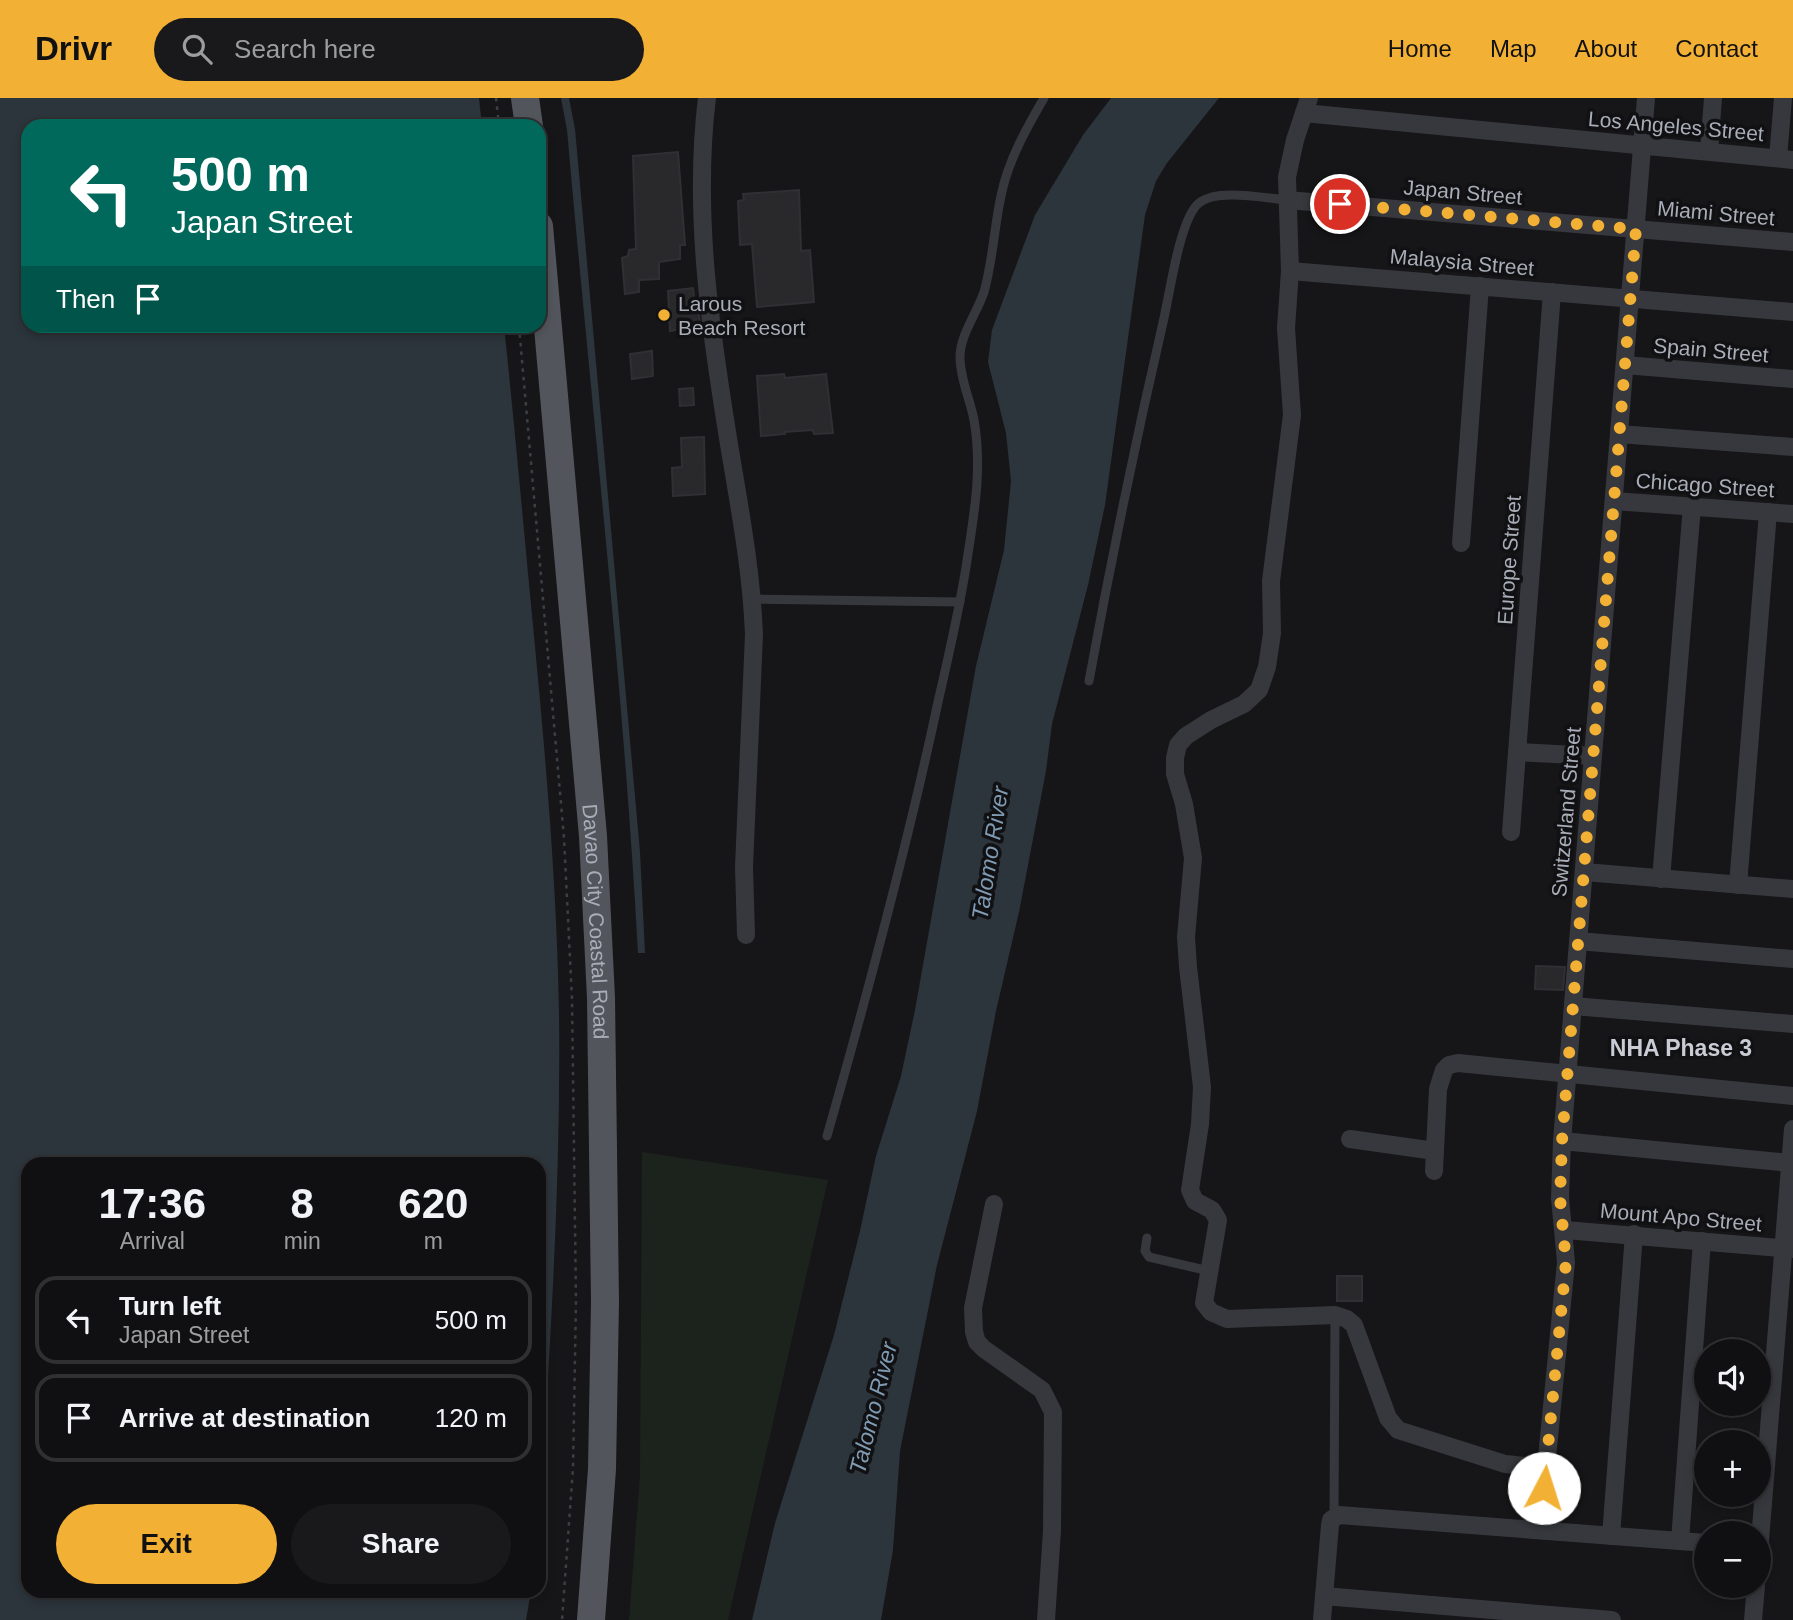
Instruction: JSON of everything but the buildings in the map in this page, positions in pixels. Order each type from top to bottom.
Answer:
[{"type":"main road","points":[[525,98],[528,119]]},
{"type":"main road","name":"Davao City Coastal Road","points":[[546,305],[592,822],[600,973],[605,1301],[602,1469],[592,1620]]},
{"type":"street","points":[[708,98],[702,192],[709,289],[720,387],[748,553],[754,634],[744,867],[746,935]]},
{"type":"street","name":"Switzerland Street","points":[[1540,1530],[1564,1281],[1564,1230],[1560,1198],[1562,1141],[1646,98]]},
{"type":"street","points":[[1709,151],[1713,98]]},
{"type":"street","points":[[1783,98],[1786,159]]},
{"type":"street","points":[[1307,105],[1289,160],[1287,200],[1290,271],[1286,328],[1292,415],[1271,580],[1272,633],[1267,667],[1259,690],[1244,705],[1186,736],[1178,745],[1174,758],[1193,858],[1186,937],[1202,1087],[1200,1124],[1190,1190],[1195,1202],[1212,1210],[1218,1220],[1204,1303],[1211,1312],[1220,1317],[1237,1319],[1335,1315],[1347,1319],[1354,1325],[1388,1418],[1398,1430],[1505,1464],[1545,1468]]},
{"type":"street","name":"Los Angeles Street","points":[[1307,105],[1643,147],[1786,159]]},
{"type":"street","name":"Japan Street","points":[[1287,200],[1636,229]]},
{"type":"street","name":"Miami Street","points":[[1636,229],[1793,242]]},
{"type":"street","name":"Malaysia Street","points":[[1290,271],[1793,312]]},
{"type":"street","points":[[1461,543],[1480,286]]},
{"type":"street","name":"Europe Street","points":[[1511,832],[1552,292]]},
{"type":"street","name":"Spain Street","points":[[1625,365],[1793,379]]},
{"type":"street","points":[[1619,434],[1793,447]]},
{"type":"street","name":"Chicago Street","points":[[1614,501],[1793,514]]},
{"type":"street","points":[[1661,879],[1692,506]]},
{"type":"street","points":[[1738,885],[1768,512]]},
{"type":"street","points":[[1517,752],[1593,756]]},
{"type":"street","points":[[1584,872],[1793,889]]},
{"type":"street","points":[[1578,942],[1793,958]]},
{"type":"street","points":[[1573,1006],[1793,1024]]},
{"type":"street","points":[[1434,1171],[1440,1078],[1449,1065],[1458,1063],[1793,1096]]},
{"type":"street","points":[[1762,1521],[1788,1249],[1793,1129]]},
{"type":"street","points":[[1350,1139],[1435,1151]]},
{"type":"street","points":[[1562,1141],[1790,1163]]},
{"type":"street","points":[[994,1204],[972,1320],[977,1342],[1042,1390],[1053,1412],[1052,1531],[1046,1620]]},
{"type":"street","name":"Mount Apo Street","points":[[1564,1230],[1788,1249]]},
{"type":"street","points":[[1611,1536],[1634,1234]]},
{"type":"street","points":[[1680,1541],[1703,1241]]},
{"type":"street","points":[[1322,1620],[1330,1525],[1334,1517],[1345,1514],[1694,1542]]},
{"type":"street","points":[[1324,1596],[1612,1620]]},
{"type":"street","points":[[1754,1620],[1755,1598]]},
{"type":"lane","points":[[827,1136],[919,793],[960,601],[979,481],[974,420],[960,355],[991,267],[1001,195],[1012,159],[1044,98]]},
{"type":"lane","points":[[1089,681],[1118,524],[1172,282],[1192,210],[1201,201],[1213,196],[1287,200]]},
{"type":"lane","points":[[752,599],[960,601]]},
{"type":"lane","points":[[1147,1238],[1145,1251],[1149,1257],[1209,1271]]},
{"type":"lane","points":[[1334,1517],[1335,1315]]},
{"type":"path","points":[[496,98],[498,119]]},
{"type":"path","points":[[520,333],[562,811],[572,999],[576,1301],[573,1468],[562,1620]]},
{"type":"shaded area","points":[[642,1152],[828,1180],[728,1620],[629,1620],[640,1476]]},
{"type":"water","points":[[0,98],[479,98],[481,119],[21,119],[21,333],[505,333],[547,778],[556,920],[559,1077],[546,1408],[546,1157],[21,1157],[21,1598],[530,1598],[526,1620],[0,1620]]},
{"type":"water","points":[[561,98],[569,98],[575,129],[640,852],[645,953],[638,953],[615,644],[567,130]]},
{"type":"water","name":"Talomo River","points":[[1111,98],[1219,98],[1167,163],[1156,181],[1145,215],[1105,505],[1088,585],[1052,724],[1046,771],[1019,912],[977,1111],[937,1265],[900,1451],[893,1550],[881,1620],[752,1620],[775,1523],[834,1335],[876,1156],[901,1076],[976,666],[1004,550],[1011,481],[1006,433],[988,362],[992,330],[1035,215],[1083,135]]},
{"type":"place","name":"Larous Beach Resort","points":[[664,315]]},
{"type":"district","name":"NHA Phase 3","points":[[1681,1048]]},
{"type":"route","points":[[1340,204],[1636,229],[1562,1141],[1560,1198],[1566,1262],[1544,1488]]}]
